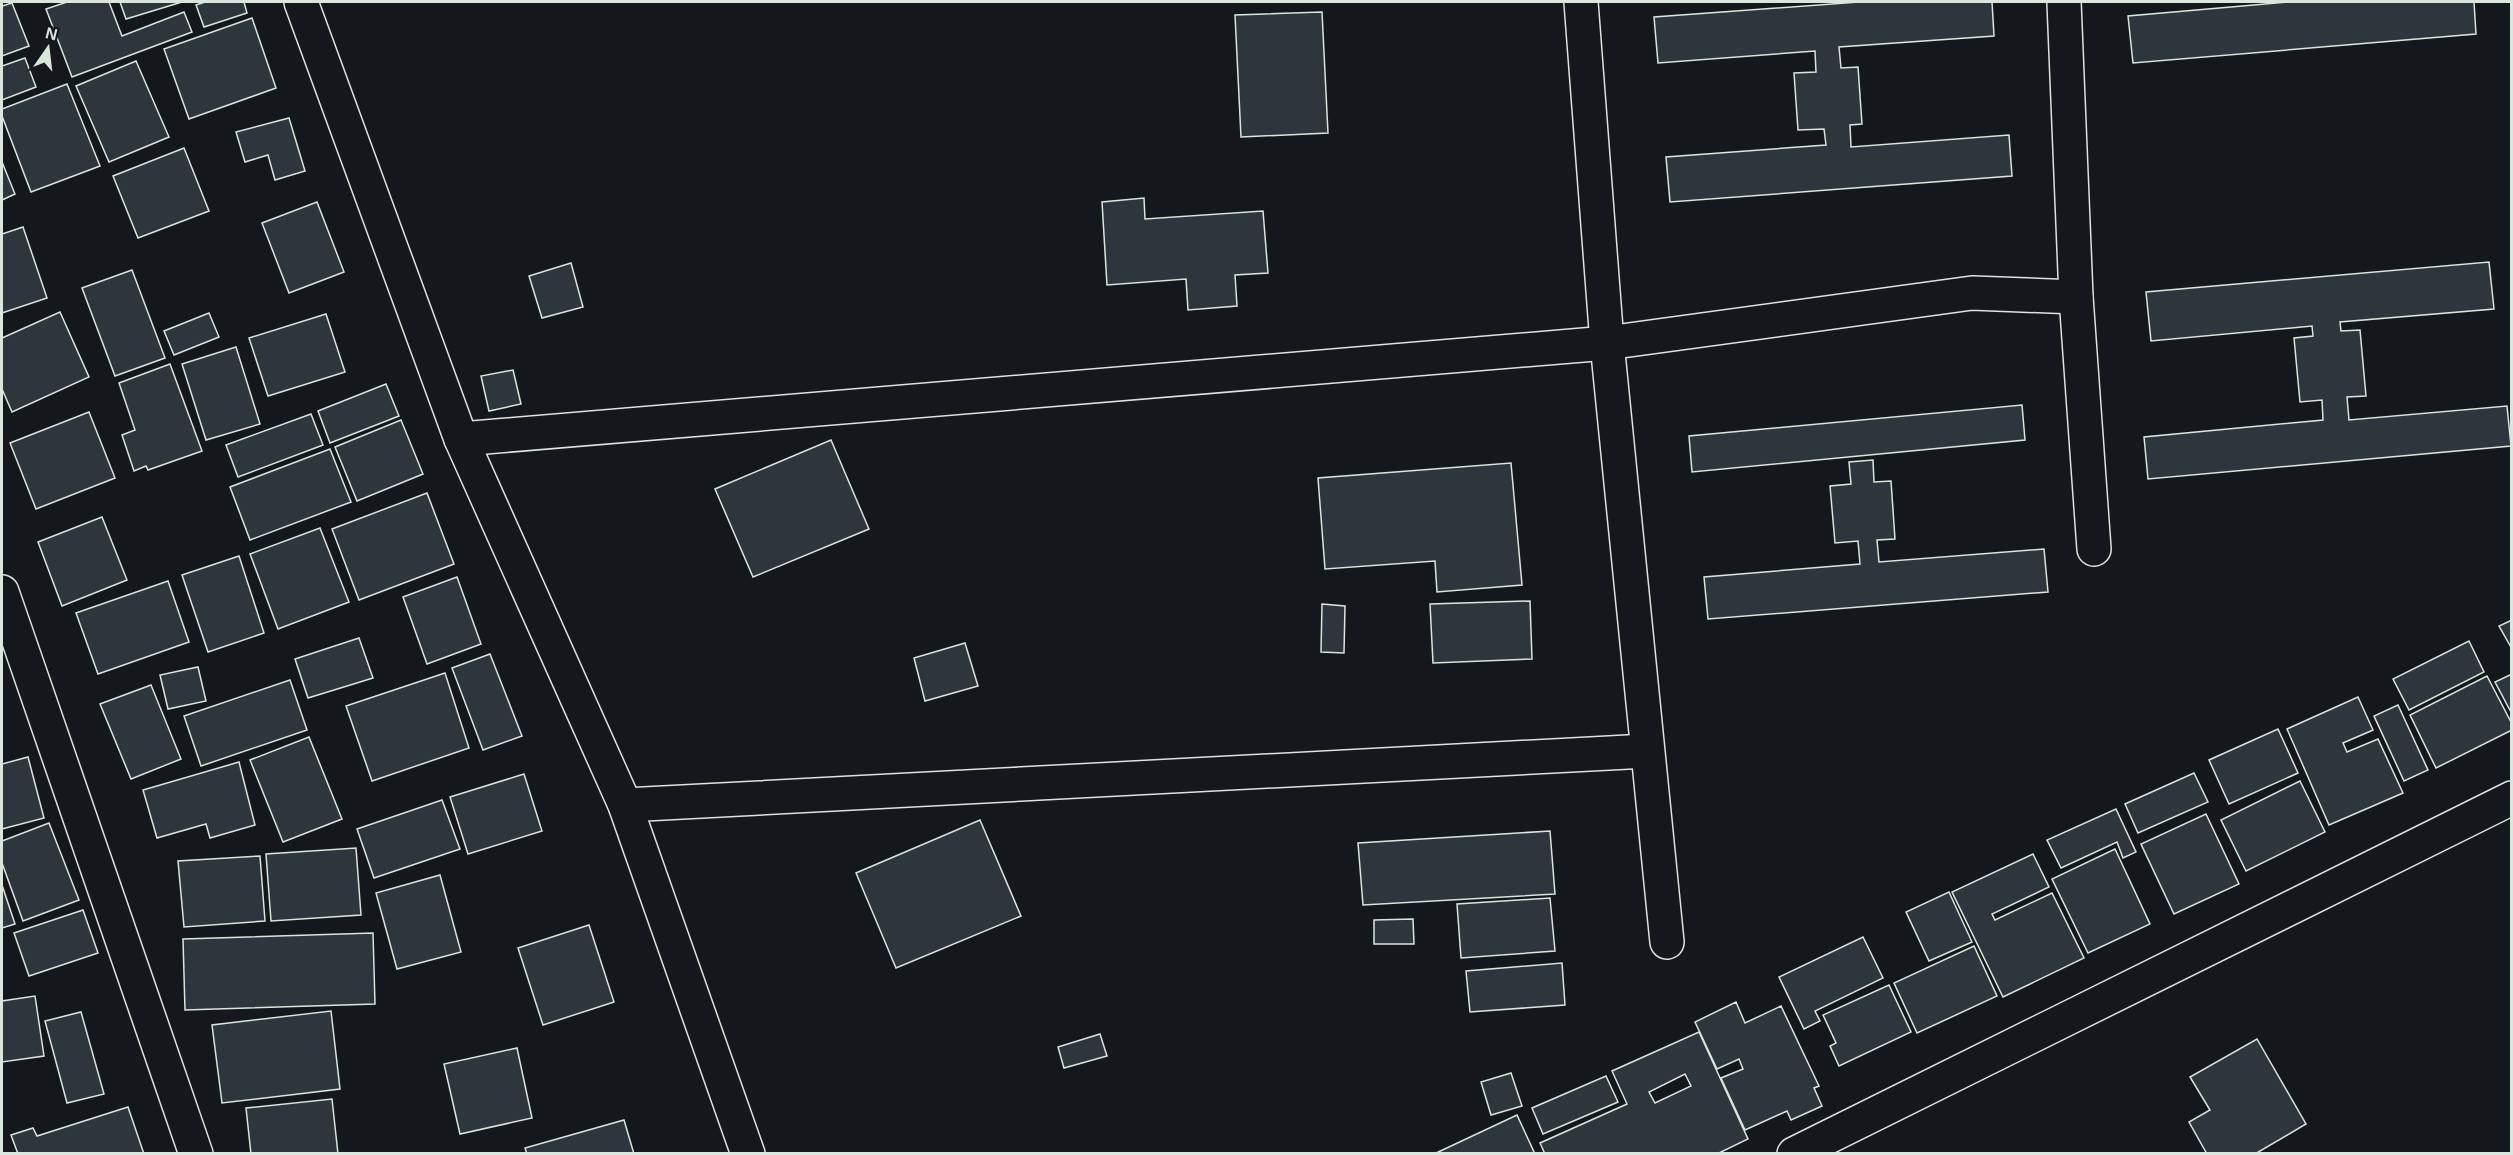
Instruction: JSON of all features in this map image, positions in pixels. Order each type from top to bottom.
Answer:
[{"type":"street","points":[[301,2],[461,439],[625,805],[748,1154]]},
{"type":"street","points":[[1581,2],[1607,343],[1667,942]]},
{"type":"street","points":[[2064,2],[2076,297],[2094,549]]},
{"type":"street","points":[[461,439],[1607,343],[1972,293],[2076,297]]},
{"type":"street","points":[[2,592],[196,1154]]},
{"type":"street","points":[[625,805],[1647,751]]},
{"type":"street","points":[[1794,1154],[2511,798]]},
{"type":"building","points":[[67,2],[109,2],[122,36],[184,12],[192,32],[72,77],[46,9]]},
{"type":"building","points":[[120,2],[182,2],[126,19]]},
{"type":"building","points":[[205,2],[244,2],[247,13],[204,27],[196,5]]},
{"type":"building","points":[[1859,2],[1992,2],[1994,36],[1839,47],[1841,68],[1858,67],[1862,124],[1850,125],[1851,147],[2009,135],[2012,176],[1670,202],[1666,157],[1826,145],[1824,129],[1798,130],[1794,73],[1816,72],[1815,51],[1658,63],[1654,17]]},
{"type":"building","points":[[2289,2],[2474,2],[2476,34],[2133,63],[2128,16]]},
{"type":"building","points":[[12,3],[29,46],[2,56],[2,6]]},
{"type":"building","points":[[1322,12],[1328,133],[1241,137],[1235,15]]},
{"type":"building","points":[[252,18],[276,88],[189,119],[164,49]]},
{"type":"building","points":[[25,58],[36,87],[2,100],[2,66]]},
{"type":"building","points":[[136,61],[169,137],[109,162],[76,86]]},
{"type":"building","points":[[67,84],[100,166],[31,192],[2,116],[2,109]]},
{"type":"building","points":[[289,118],[305,171],[275,180],[268,155],[245,162],[236,132]]},
{"type":"building","points":[[184,148],[209,211],[138,238],[113,176]]},
{"type":"building","points":[[2,162],[15,194],[2,200]]},
{"type":"building","points":[[1144,198],[1145,219],[1263,211],[1268,273],[1235,275],[1237,306],[1188,310],[1186,279],[1107,285],[1102,202]]},
{"type":"building","points":[[317,202],[344,272],[289,293],[262,223]]},
{"type":"building","points":[[23,227],[47,298],[2,313],[2,234]]},
{"type":"building","points":[[2489,262],[2494,309],[2340,322],[2341,331],[2360,330],[2366,396],[2347,397],[2349,420],[2507,406],[2511,446],[2148,479],[2144,437],[2323,420],[2322,400],[2300,402],[2294,338],[2313,336],[2312,326],[2151,341],[2146,292]]},
{"type":"building","points":[[571,263],[583,307],[542,318],[529,276]]},
{"type":"building","points":[[132,270],[165,358],[115,376],[82,288]]},
{"type":"building","points":[[60,312],[89,377],[12,412],[2,389],[2,338]]},
{"type":"building","points":[[209,313],[219,337],[174,355],[164,331]]},
{"type":"building","points":[[326,314],[345,372],[268,396],[249,338]]},
{"type":"building","points":[[236,347],[260,424],[206,440],[182,364]]},
{"type":"building","points":[[170,364],[202,451],[148,470],[146,466],[134,471],[122,435],[135,430],[119,383]]},
{"type":"building","points":[[513,370],[521,404],[489,411],[481,376]]},
{"type":"building","points":[[386,384],[399,416],[330,443],[318,411]]},
{"type":"building","points":[[2022,405],[2025,440],[1692,472],[1689,436]]},
{"type":"building","points":[[89,412],[115,478],[36,509],[10,443]]},
{"type":"building","points":[[311,414],[323,445],[238,477],[226,445]]},
{"type":"building","points":[[401,420],[423,474],[357,501],[335,447]]},
{"type":"building","points":[[831,440],[869,529],[753,577],[715,489]]},
{"type":"building","points":[[330,449],[351,502],[250,540],[230,487]]},
{"type":"building","points":[[1873,460],[1874,482],[1891,481],[1895,539],[1877,540],[1879,562],[2044,549],[2048,592],[1708,619],[1704,577],[1860,564],[1858,541],[1835,543],[1830,486],[1851,484],[1849,462]]},
{"type":"building","points":[[1511,463],[1522,585],[1437,592],[1435,561],[1325,569],[1318,478]]},
{"type":"building","points":[[427,493],[454,564],[359,600],[332,529]]},
{"type":"building","points":[[102,517],[127,580],[62,606],[38,542]]},
{"type":"building","points":[[320,528],[349,602],[278,629],[250,554]]},
{"type":"building","points":[[239,556],[264,633],[208,652],[182,575]]},
{"type":"building","points":[[457,577],[481,644],[427,664],[403,597]]},
{"type":"building","points":[[168,581],[189,642],[98,674],[76,613]]},
{"type":"building","points":[[1530,601],[1532,659],[1433,663],[1430,604]]},
{"type":"building","points":[[1322,604],[1345,606],[1344,653],[1321,652]]},
{"type":"building","points":[[2512,620],[2512,649],[2499,626]]},
{"type":"building","points":[[359,638],[373,678],[308,698],[295,659]]},
{"type":"building","points":[[2469,641],[2484,672],[2409,710],[2393,679]]},
{"type":"building","points":[[965,643],[978,686],[925,701],[914,658]]},
{"type":"building","points":[[490,654],[522,736],[483,750],[452,668]]},
{"type":"building","points":[[198,667],[206,701],[168,709],[160,675]]},
{"type":"building","points":[[445,673],[469,748],[372,781],[346,706]]},
{"type":"building","points":[[2512,674],[2512,714],[2495,682]]},
{"type":"building","points":[[2487,676],[2512,724],[2512,730],[2436,768],[2410,715]]},
{"type":"building","points":[[290,680],[307,730],[201,766],[184,716]]},
{"type":"building","points":[[151,685],[181,759],[131,779],[100,704]]},
{"type":"building","points":[[2358,697],[2373,730],[2343,743],[2347,752],[2378,739],[2403,793],[2329,825],[2287,729]]},
{"type":"building","points":[[2398,705],[2428,770],[2404,781],[2374,716]]},
{"type":"building","points":[[2278,729],[2298,773],[2229,804],[2209,760]]},
{"type":"building","points":[[309,737],[342,819],[283,842],[250,760]]},
{"type":"building","points":[[28,757],[44,818],[2,829],[2,764]]},
{"type":"building","points":[[239,762],[255,825],[210,838],[206,824],[157,838],[143,790]]},
{"type":"building","points":[[2194,773],[2208,802],[2138,833],[2125,804]]},
{"type":"building","points":[[524,774],[542,831],[468,854],[450,797]]},
{"type":"building","points":[[2300,781],[2325,832],[2246,871],[2221,820]]},
{"type":"building","points":[[442,800],[460,849],[374,878],[357,829]]},
{"type":"building","points":[[2116,809],[2136,852],[2123,858],[2117,842],[2061,868],[2047,840]]},
{"type":"building","points":[[2206,814],[2239,884],[2174,914],[2141,844]]},
{"type":"building","points":[[980,820],[1021,916],[896,968],[856,873]]},
{"type":"building","points":[[49,823],[79,900],[23,921],[2,863],[2,841]]},
{"type":"building","points":[[1550,831],[1555,894],[1363,905],[1358,843]]},
{"type":"building","points":[[356,848],[361,915],[271,921],[266,854]]},
{"type":"building","points":[[2115,849],[2150,924],[2088,953],[2052,879]]},
{"type":"building","points":[[2033,854],[2049,887],[1992,914],[1995,920],[2052,893],[2084,958],[2003,997],[1952,892]]},
{"type":"building","points":[[260,856],[265,921],[184,927],[178,861]]},
{"type":"building","points":[[440,875],[461,952],[397,969],[376,893]]},
{"type":"building","points":[[2,885],[15,924],[2,928]]},
{"type":"building","points":[[1949,892],[1972,942],[1929,961],[1906,912]]},
{"type":"building","points":[[1550,898],[1555,951],[1461,958],[1457,904]]},
{"type":"building","points":[[83,910],[98,953],[29,976],[14,933]]},
{"type":"building","points":[[1413,919],[1414,944],[1374,944],[1374,920]]},
{"type":"building","points":[[589,925],[614,1002],[543,1025],[518,948]]},
{"type":"building","points":[[373,933],[375,1004],[185,1010],[183,939]]},
{"type":"building","points":[[1863,937],[1883,978],[1815,1011],[1820,1021],[1804,1029],[1779,977]]},
{"type":"building","points":[[1974,946],[1997,996],[1917,1033],[1894,983]]},
{"type":"building","points":[[1562,963],[1565,1005],[1470,1012],[1466,971]]},
{"type":"building","points":[[1889,985],[1911,1032],[1839,1066],[1830,1046],[1836,1043],[1823,1015]]},
{"type":"building","points":[[35,996],[44,1056],[2,1062],[2,1001]]},
{"type":"building","points":[[1736,1002],[1745,1023],[1781,1006],[1819,1086],[1814,1088],[1822,1106],[1791,1120],[1787,1111],[1745,1130],[1721,1078],[1743,1069],[1739,1059],[1717,1069],[1695,1022]]},
{"type":"building","points":[[331,1011],[340,1089],[222,1103],[212,1025]]},
{"type":"building","points":[[81,1012],[104,1094],[67,1103],[45,1021]]},
{"type":"building","points":[[1699,1032],[1748,1139],[1717,1154],[1545,1154],[1540,1143],[1627,1104],[1612,1071]],"holes":[[[1685,1074],[1691,1086],[1655,1103],[1649,1092]]]},
{"type":"building","points":[[1100,1034],[1107,1056],[1064,1068],[1058,1047]]},
{"type":"building","points":[[2257,1039],[2306,1124],[2255,1154],[2207,1154],[2189,1122],[2210,1110],[2190,1077]]},
{"type":"building","points":[[517,1048],[532,1118],[460,1134],[444,1064]]},
{"type":"building","points":[[1511,1073],[1522,1106],[1491,1115],[1481,1082]]},
{"type":"building","points":[[1606,1076],[1618,1102],[1543,1134],[1532,1108]]},
{"type":"building","points":[[332,1099],[338,1154],[251,1154],[246,1108]]},
{"type":"building","points":[[128,1107],[144,1154],[18,1154],[11,1135],[33,1128],[37,1136]]},
{"type":"building","points":[[1517,1115],[1535,1154],[1434,1154]]},
{"type":"building","points":[[624,1120],[634,1154],[527,1154],[525,1148]]}]
